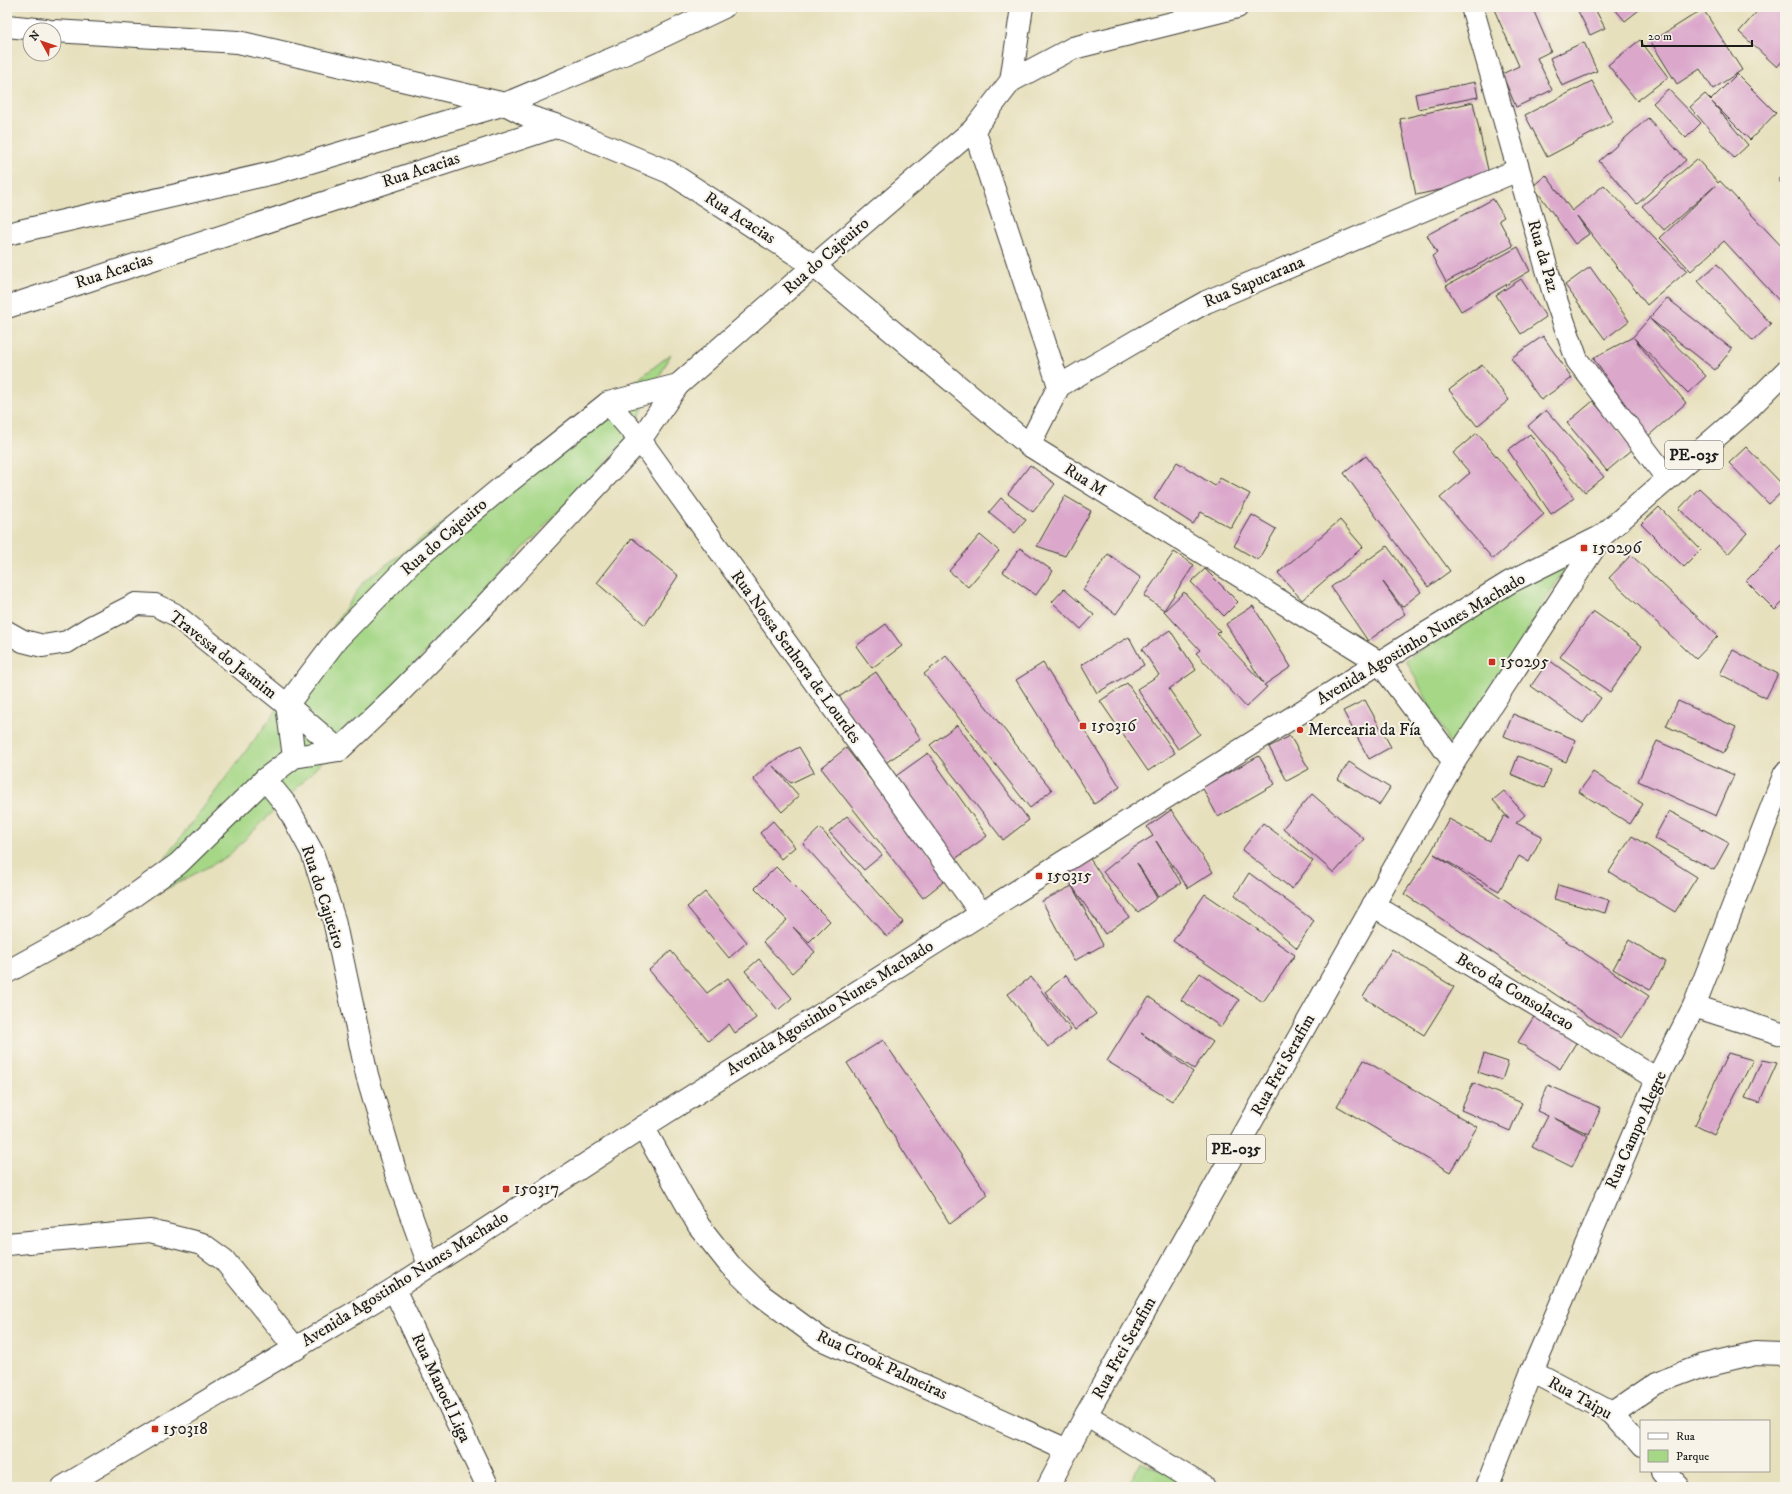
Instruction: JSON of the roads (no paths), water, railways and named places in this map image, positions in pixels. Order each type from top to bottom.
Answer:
[{"type":"street","points":[[7,234],[277,172],[505,104],[638,48],[724,7]]},
{"type":"street","points":[[1012,81],[1022,7]]},
{"type":"street","points":[[1012,81],[1073,48],[1237,7]]},
{"type":"street","name":"Rua da Paz","points":[[1472,7],[1554,294],[1577,360],[1668,478]]},
{"type":"street","points":[[7,26],[22,28]]},
{"type":"street","points":[[62,31],[238,42],[505,104],[530,117],[558,126]]},
{"type":"street","name":"Rua do Cajeuiro","points":[[339,750],[398,694],[478,613],[640,440],[678,385],[974,129],[1012,81]]},
{"type":"street","name":"Rua Acacias","points":[[7,306],[558,126],[669,172],[814,266]]},
{"type":"street","points":[[974,129],[1059,386],[1029,445]]},
{"type":"street","name":"Rua Sapucarana","points":[[1059,386],[1206,302],[1518,170]]},
{"type":"street","name":"Rua M","points":[[814,266],[1029,445],[1380,663]]},
{"type":"street","name":"PE-035","points":[[1454,762],[1602,536],[1746,411],[1785,372]]},
{"type":"street","name":"Rua do Cajeuiro","points":[[287,705],[337,639],[413,561],[608,403],[678,385]]},
{"type":"street","name":"Rua Nossa Senhora de Lourdes","points":[[608,403],[640,440],[981,913]]},
{"type":"street","name":"Avenida Agostinho Nunes Machado","points":[[63,1487],[394,1289],[643,1127],[981,913],[1510,582],[1602,536]]},
{"type":"street","name":"Travessa do Jasmim","points":[[7,632],[23,642],[43,646],[67,642],[91,627],[136,604],[155,605],[174,614],[287,705],[339,750]]},
{"type":"street","points":[[1380,663],[1454,762]]},
{"type":"street","points":[[287,705],[294,757]]},
{"type":"street","points":[[7,972],[94,924],[178,864],[265,779],[294,757],[339,750]]},
{"type":"street","name":"Rua Frei Serafim","points":[[1048,1487],[1086,1415],[1454,762]]},
{"type":"street","name":"Rua Campo Alegre","points":[[1487,1487],[1532,1371],[1658,1080],[1694,1006],[1785,773]]},
{"type":"street","name":"Rua do Cajueiro","points":[[265,779],[287,806],[312,852],[334,920],[367,1075],[396,1174],[429,1266]]},
{"type":"street","name":"Beco da Consolacao","points":[[1373,905],[1658,1080]]},
{"type":"street","points":[[1694,1006],[1785,1035]]},
{"type":"street","name":"Rua Crook Palmeiras","points":[[643,1127],[699,1226],[730,1265],[761,1296],[821,1339],[1068,1450]]},
{"type":"street","points":[[7,1244],[150,1231],[202,1244],[224,1260],[296,1349]]},
{"type":"street","name":"Rua Manoel Liga","points":[[394,1289],[488,1487]]},
{"type":"street","points":[[1612,1413],[1656,1383],[1701,1366],[1755,1352],[1785,1354]]},
{"type":"street","name":"Rua Taipu","points":[[1532,1371],[1612,1413],[1640,1445]]},
{"type":"street","points":[[1086,1415],[1204,1487]]},
{"type":"street","points":[[1664,1472],[1678,1487]]},
{"type":"place","name":"150296","points":[[1584,548]]},
{"type":"place","name":"150295","points":[[1492,662]]},
{"type":"place","name":"150316","points":[[1083,726]]},
{"type":"place","name":"Mercearia da Fía","points":[[1300,730]]},
{"type":"place","name":"150315","points":[[1039,876]]},
{"type":"place","name":"150317","points":[[506,1189]]},
{"type":"place","name":"150318","points":[[155,1429]]}]
